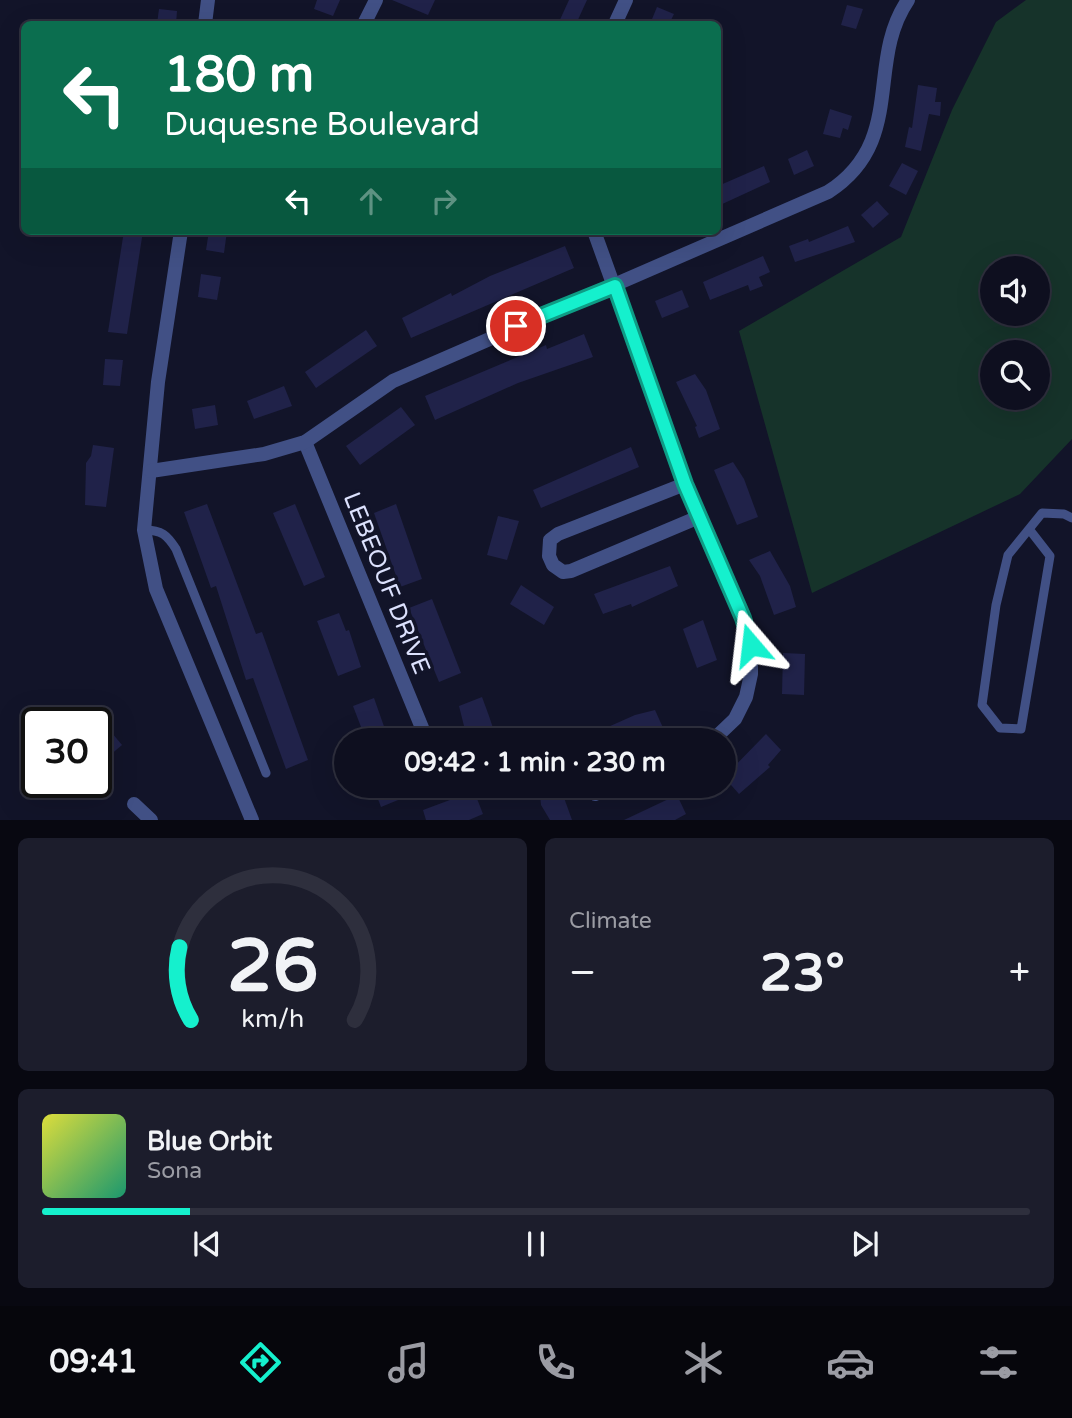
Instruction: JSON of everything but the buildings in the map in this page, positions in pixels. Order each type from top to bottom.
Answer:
[{"type":"street","points":[[205,21],[208,0]]},
{"type":"street","points":[[366,21],[376,0]]},
{"type":"street","points":[[616,21],[626,0]]},
{"type":"street","points":[[150,471],[264,454],[305,442],[393,381],[828,192],[849,178],[872,145],[887,79],[892,32],[908,0]]},
{"type":"street","points":[[180,235],[158,382],[144,530],[156,589],[252,820]]},
{"type":"street","points":[[596,235],[685,484],[743,618],[751,645],[751,674],[746,697],[735,719],[726,728]]},
{"type":"street","name":"LEBEOUF DRIVE","points":[[305,442],[422,728]]},
{"type":"street","points":[[685,484],[558,534],[550,540],[548,548],[553,565],[564,572],[571,571],[699,517]]},
{"type":"street","points":[[134,804],[150,820]]},
{"type":"lane","points":[[1029,529],[1051,556],[1021,729],[1000,728],[982,705],[996,605],[1008,555],[1029,529],[1042,513],[1064,514],[1072,518]]},
{"type":"lane","points":[[144,530],[158,530],[168,536],[176,549],[266,773]]},
{"type":"green space","points":[[1026,0],[1072,0],[1072,439],[1020,494],[812,593],[739,331],[901,237],[952,110],[996,22]]},
{"type":"route","points":[[516,326],[615,286],[685,484],[743,618],[751,645]]}]
